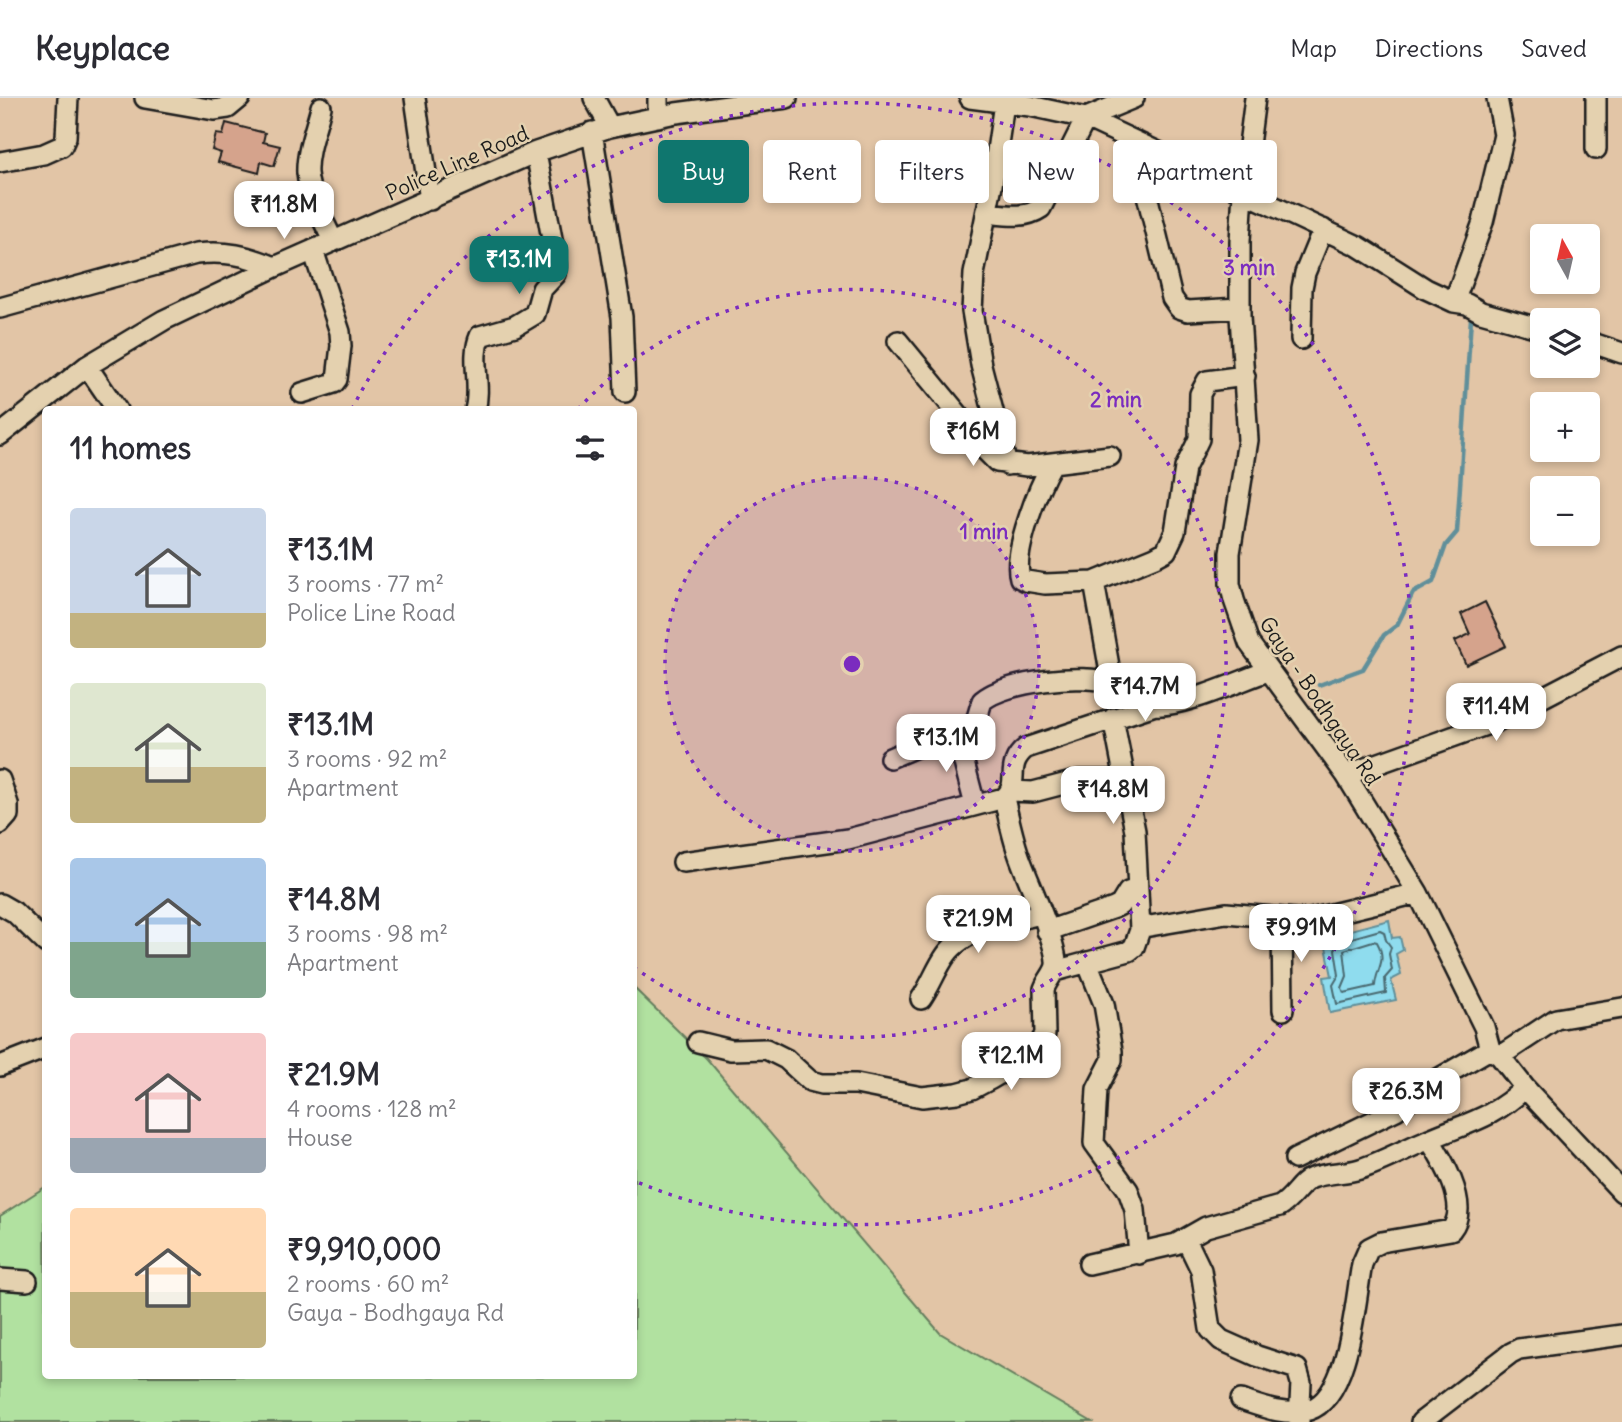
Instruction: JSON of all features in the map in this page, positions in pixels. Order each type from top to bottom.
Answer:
[{"type":"street","points":[[0,162],[44,154],[62,146],[66,137],[68,98]]},
{"type":"street","points":[[145,98],[214,110],[228,108],[240,98]]},
{"type":"street","points":[[415,98],[430,200]]},
{"type":"street","points":[[594,98],[601,130],[622,317],[625,392]]},
{"type":"street","points":[[601,130],[658,108],[787,98]]},
{"type":"street","points":[[970,98],[1004,103],[1030,102],[1086,118],[1133,140]]},
{"type":"street","points":[[987,213],[1024,216],[1041,208],[1086,118],[1134,98]]},
{"type":"street","name":"Gaya - Bodhgaya Rd","points":[[1250,140],[1255,98]]},
{"type":"street","points":[[1454,302],[1483,222],[1504,135],[1497,98]]},
{"type":"street","points":[[1595,149],[1596,98]]},
{"type":"street","points":[[1004,103],[987,213],[974,274],[972,311],[981,365],[1007,464]]},
{"type":"street","points":[[321,107],[307,163],[307,175],[333,242]]},
{"type":"street","name":"Police Line Road","points":[[0,435],[87,366],[164,320],[275,267],[536,152],[601,130]]},
{"type":"street","points":[[475,406],[478,384],[476,345],[480,336],[515,326],[535,314],[542,289],[556,274],[557,266],[536,152]]},
{"type":"street","points":[[1149,203],[1172,298],[1179,308],[1188,311],[1239,308]]},
{"type":"street","name":"Gaya - Bodhgaya Rd","points":[[1242,203],[1238,280],[1248,440],[1233,527],[1230,584],[1244,633],[1268,671],[1346,775],[1418,893],[1495,1052],[1622,1192]]},
{"type":"street","points":[[1267,203],[1358,246],[1426,289],[1454,302],[1467,303],[1481,312],[1530,326]]},
{"type":"street","points":[[1301,339],[1302,288],[1323,229]]},
{"type":"street","points":[[302,393],[334,383],[337,379],[341,346],[340,332],[313,250]]},
{"type":"street","points":[[0,308],[196,254],[223,252],[246,255],[275,267]]},
{"type":"street","points":[[898,341],[990,457],[997,462],[1027,466],[1110,456]]},
{"type":"street","points":[[1600,346],[1622,354]]},
{"type":"street","points":[[87,366],[114,406]]},
{"type":"street","points":[[1052,464],[1043,479],[1030,515],[1019,565],[1020,578],[1045,584],[1094,582],[1155,557],[1166,551],[1175,532],[1185,468],[1199,439],[1200,394],[1203,386],[1207,381],[1245,376]]},
{"type":"street","points":[[1094,582],[1112,683]]},
{"type":"street","points":[[1346,775],[1497,721],[1622,656]]},
{"type":"street","points":[[1055,971],[1056,962],[1044,923],[1018,853],[1007,794],[1014,760],[1026,748],[1113,718],[1154,705],[1187,699],[1268,671]]},
{"type":"street","points":[[890,758],[956,732],[978,718],[982,701],[989,695],[1013,685],[1075,679],[1112,683],[1154,705]]},
{"type":"street","points":[[698,1042],[731,1050],[765,1049],[786,1059],[810,1081],[822,1084],[856,1084],[922,1097],[972,1089],[1035,1052],[1045,1034],[1046,981],[1055,971],[1129,951],[1134,947],[1140,930],[1135,831],[1113,718]]},
{"type":"street","points":[[956,732],[975,805]]},
{"type":"street","points":[[0,780],[8,804],[8,815],[0,824]]},
{"type":"street","points":[[683,862],[848,839],[1007,794],[1033,792],[1079,780],[1125,780]]},
{"type":"street","points":[[921,999],[946,954],[956,944],[988,928],[1044,923],[1114,908],[1120,905],[1128,892],[1137,889]]},
{"type":"street","points":[[1140,930],[1226,913],[1282,920],[1307,920],[1418,893]]},
{"type":"street","points":[[0,904],[14,912],[42,939]]},
{"type":"street","points":[[1282,920],[1283,1010]]},
{"type":"street","points":[[1087,962],[1104,1004],[1112,1051],[1112,1060],[1097,1089],[1094,1143],[1128,1190],[1135,1210],[1139,1254]]},
{"type":"street","points":[[1295,1159],[1396,1110],[1431,1083],[1556,1019],[1622,1008]]},
{"type":"street","points":[[0,1066],[42,1050]]},
{"type":"street","points":[[1089,1264],[1139,1254],[1186,1239],[1206,1227],[1280,1206],[1289,1200],[1304,1182],[1312,1178],[1362,1169],[1494,1113],[1525,1088]]},
{"type":"street","points":[[1299,1417],[1322,1403],[1341,1372],[1362,1264],[1369,1248],[1381,1242],[1451,1230],[1455,1224],[1455,1189],[1442,1158],[1429,1139]]},
{"type":"street","points":[[1186,1239],[1201,1270],[1210,1329],[1221,1340],[1297,1369],[1301,1383],[1299,1417]]},
{"type":"street","points":[[0,1279],[27,1281]]},
{"type":"street","points":[[1421,1422],[1519,1349],[1622,1335]]},
{"type":"street","points":[[1241,1400],[1299,1417]]},
{"type":"green space","points":[[637,991],[707,1059],[940,1333],[1092,1422],[0,1422],[0,1216],[42,1189],[42,1379],[637,1379]]},
{"type":"water","points":[[1389,920],[1392,938],[1400,937],[1403,950],[1396,954],[1401,975],[1391,980],[1396,1000],[1330,1013],[1324,977],[1332,976],[1324,937]]},
{"type":"building","points":[[226,123],[265,133],[263,142],[280,146],[274,166],[261,162],[259,173],[218,162],[221,153],[212,150],[216,134],[223,135]]},
{"type":"building","points":[[1485,602],[1506,646],[1466,665],[1455,641],[1470,634],[1461,614]]},
{"type":"waterway","points":[[1319,685],[1363,669],[1384,635],[1397,625],[1413,593],[1433,582],[1446,545],[1457,532],[1471,318]]}]
